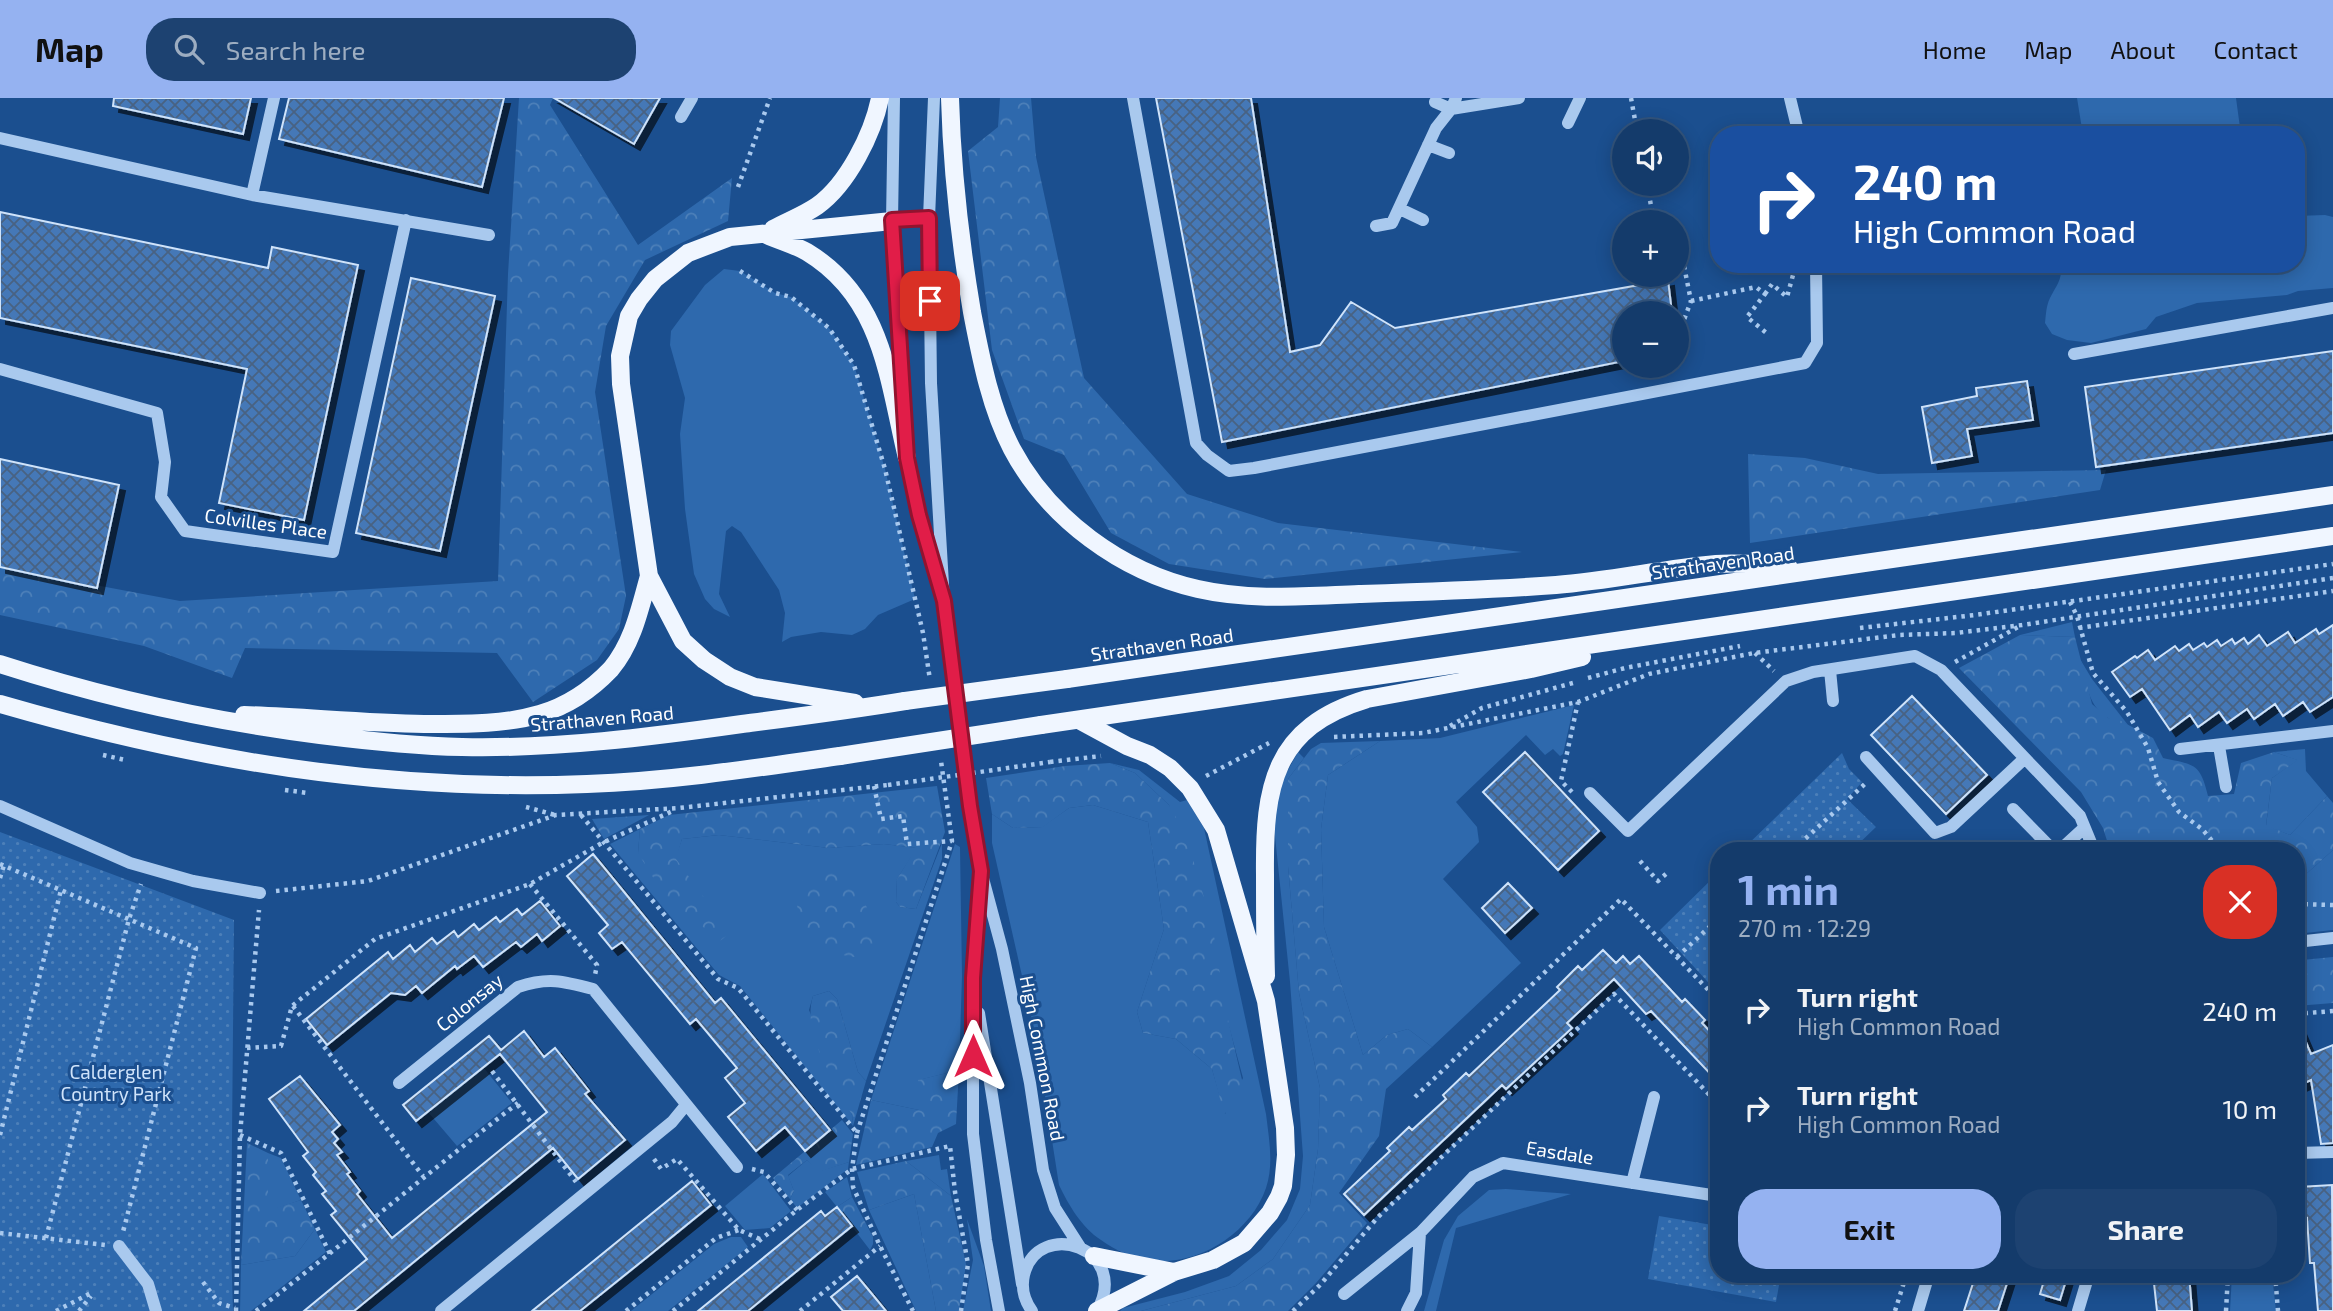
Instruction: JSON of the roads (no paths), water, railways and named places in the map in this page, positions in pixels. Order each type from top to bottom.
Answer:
[{"type":"main road","points":[[764,234],[819,205],[849,172],[875,122],[880,98]]},
{"type":"main road","points":[[950,98],[951,148],[967,281],[979,350],[999,418],[1013,450],[1049,501],[1070,521],[1125,563],[1196,589],[1261,596],[1401,593],[1559,585],[1719,564],[1834,567]]},
{"type":"main road","points":[[876,706],[755,687],[730,677],[704,660],[683,641],[649,576],[621,384],[620,356],[629,316],[639,299],[655,279],[688,253],[730,237],[892,220]]},
{"type":"main road","points":[[764,234],[806,252],[842,280],[866,311],[880,346],[907,458]]},
{"type":"main road","name":"Strathaven Road","points":[[0,664],[83,690],[177,712],[267,728],[387,743],[464,747],[590,742],[655,736],[1067,679],[2333,495]]},
{"type":"main road","points":[[0,704],[104,733],[237,760],[345,776],[440,784],[532,785],[635,781],[743,770],[2333,536]]},
{"type":"main road","points":[[177,712],[387,723],[472,724],[540,714],[566,704],[591,688],[612,667],[627,645],[649,576]]},
{"type":"main road","points":[[1266,1001],[1266,813],[1277,769],[1306,730],[1343,706],[1367,699],[1531,670],[1680,632]]},
{"type":"main road","points":[[1079,720],[1150,755],[1170,768],[1190,788],[1216,830],[1266,1001],[1285,1128],[1285,1171],[1279,1197],[1270,1213],[1244,1243],[1213,1260],[1174,1272],[1097,1311]]},
{"type":"main road","points":[[1087,1252],[1174,1272]]},
{"type":"street","points":[[252,195],[274,98]]},
{"type":"street","points":[[681,117],[692,98]]},
{"type":"street","name":"High Common Road","points":[[894,98],[892,220],[907,458],[919,515],[944,601]]},
{"type":"street","name":"High Common Road","points":[[934,98],[929,218],[931,383],[944,601],[970,806],[981,871],[1002,949],[1025,1056],[1043,1170],[1055,1208],[1087,1252],[1101,1266],[1105,1277],[1103,1301],[1097,1311]]},
{"type":"street","points":[[1133,98],[1196,443],[1229,471],[1268,466],[1805,363],[1817,343],[1816,273]]},
{"type":"street","points":[[1435,102],[1453,104],[1519,98]]},
{"type":"street","points":[[1568,123],[1580,98]]},
{"type":"street","points":[[1790,98],[1797,126]]},
{"type":"street","points":[[1376,226],[1392,223],[1400,209],[1412,167],[1453,104]]},
{"type":"street","points":[[0,138],[252,195],[489,234]]},
{"type":"street","points":[[1428,145],[1449,153]]},
{"type":"street","points":[[1400,209],[1423,220]]},
{"type":"street","points":[[892,220],[929,218]]},
{"type":"street","name":"Colvilles Place","points":[[0,369],[157,413],[165,462],[161,497],[185,531],[334,552],[406,220]]},
{"type":"street","points":[[2074,354],[2333,308]]},
{"type":"street","points":[[1590,793],[1628,831],[1786,681],[1830,670],[1915,656],[1941,670],[2080,816],[2090,842]]},
{"type":"street","points":[[1830,670],[1833,701]]},
{"type":"street","points":[[2180,749],[2333,731]]},
{"type":"street","points":[[2220,746],[2226,787]]},
{"type":"street","points":[[1866,757],[1935,833],[1951,827],[2025,758]]},
{"type":"street","points":[[0,806],[130,863],[194,880],[260,893]]},
{"type":"street","points":[[2013,810],[2045,842]]},
{"type":"street","points":[[2069,842],[2084,828]]},
{"type":"street","name":"High Common Road","points":[[981,871],[973,978],[973,1134],[986,1240],[999,1311]]},
{"type":"street","points":[[2305,941],[2333,939]]},
{"type":"street","name":"High Common Road","points":[[973,978],[1024,1295],[1032,1311]]},
{"type":"street","name":"Colonsay","points":[[399,1083],[518,987],[539,980],[565,981],[593,989],[686,1105]]},
{"type":"street","points":[[1632,1183],[1654,1097]]},
{"type":"street","points":[[441,1311],[672,1122],[686,1105],[737,1167]]},
{"type":"street","points":[[2305,1153],[2333,1152]]},
{"type":"street","name":"Easdale","points":[[1344,1294],[1420,1233],[1473,1177],[1503,1163],[1710,1195]]},
{"type":"street","points":[[1406,1311],[1416,1293],[1420,1233]]},
{"type":"street","points":[[1023,1284],[1031,1259],[1041,1250],[1067,1244],[1087,1252]]},
{"type":"street","points":[[119,1247],[148,1284],[156,1311]]},
{"type":"street","points":[[1918,1311],[1926,1283]]},
{"type":"street","points":[[2078,1311],[2086,1283]]},
{"type":"park label","name":"Calderglen Country Park","points":[[116,1082]]}]
